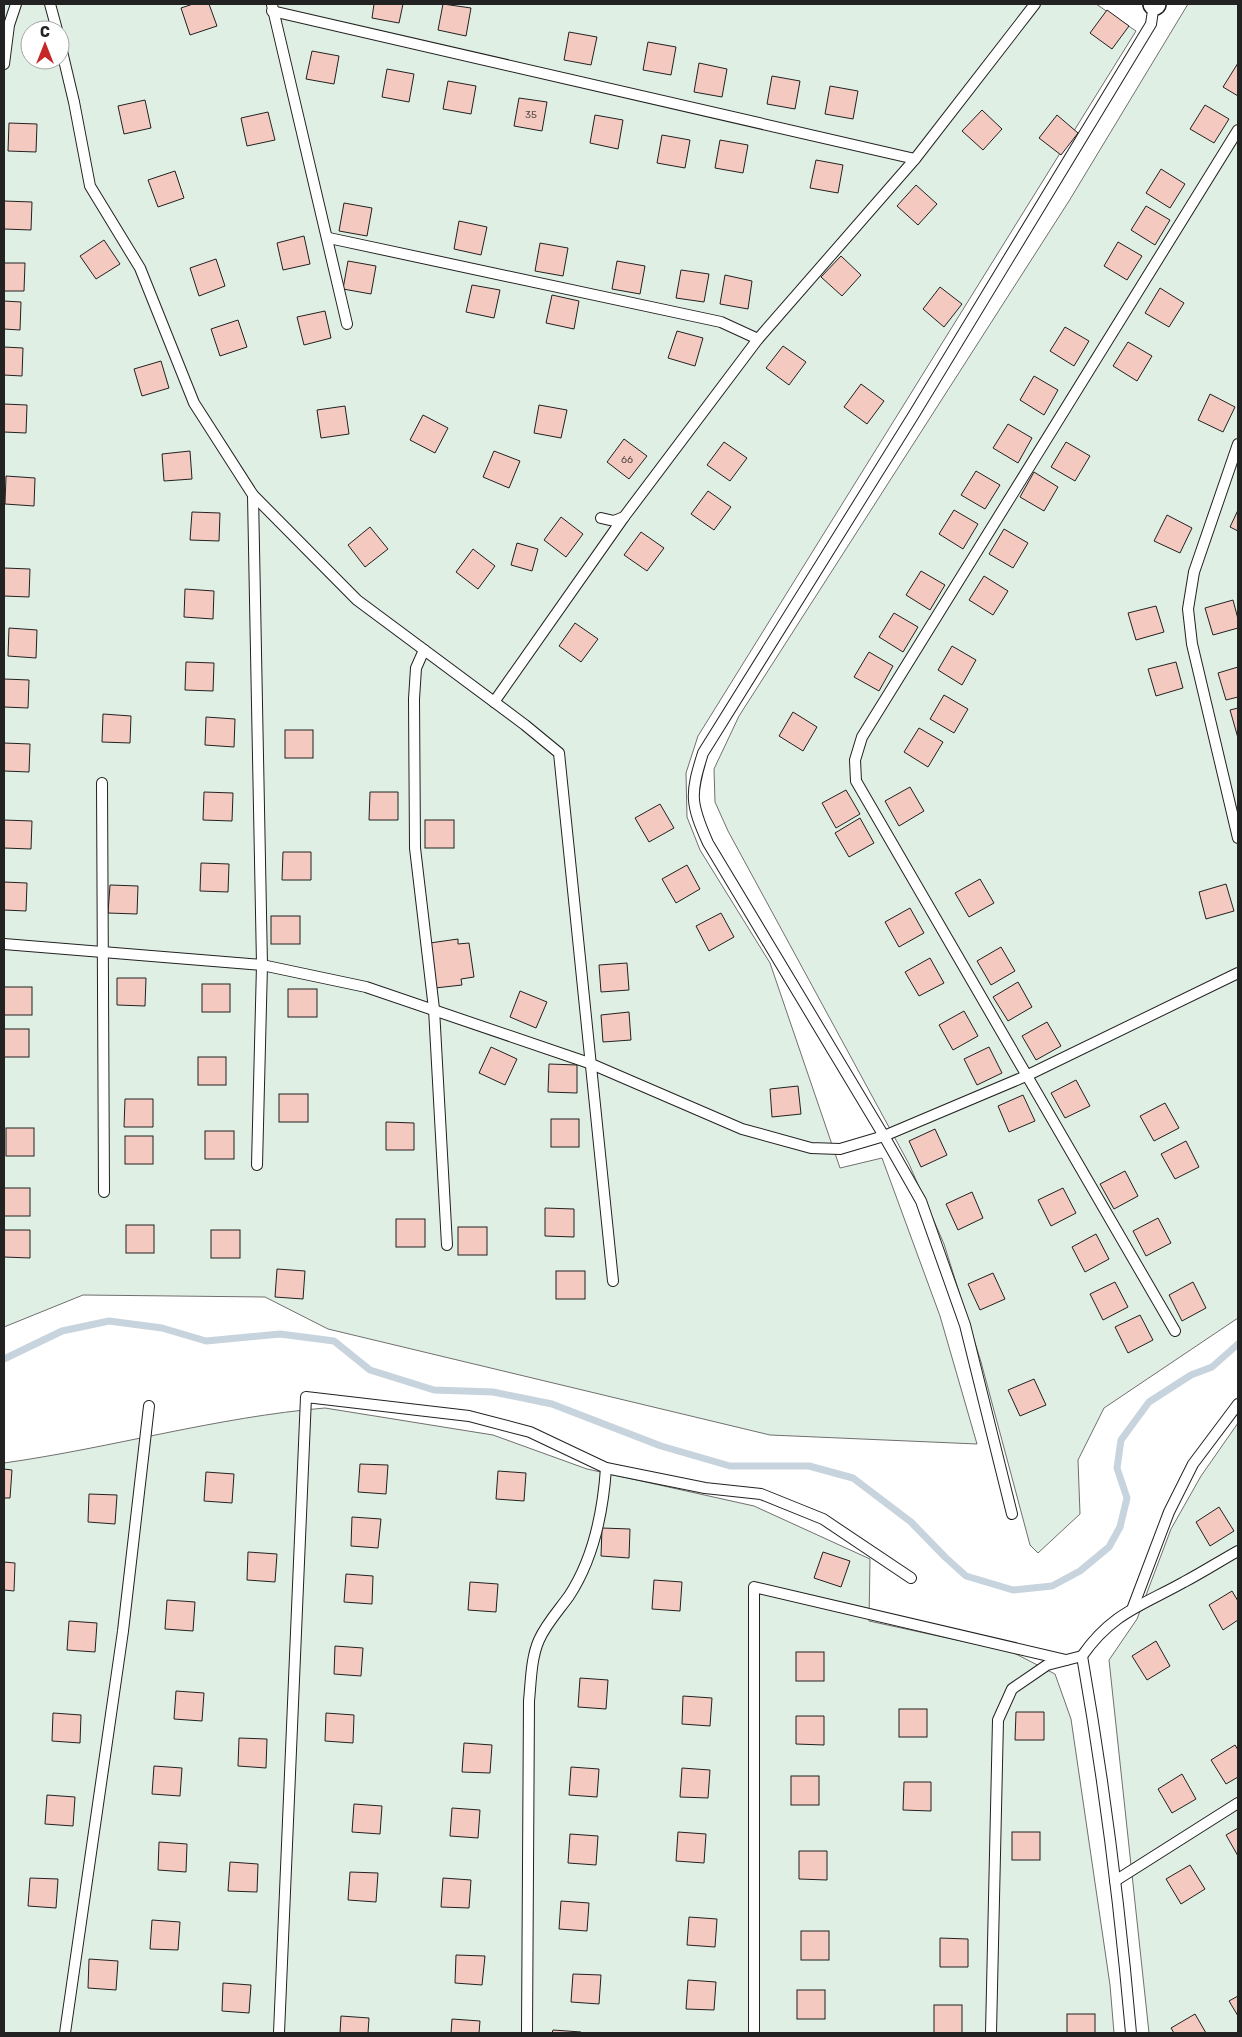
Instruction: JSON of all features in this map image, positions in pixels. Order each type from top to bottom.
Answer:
[{"type":"lane","points":[[4,64],[9,25],[16,4]]},
{"type":"lane","points":[[50,4],[54,20]]},
{"type":"lane","points":[[494,702],[624,517],[758,339],[915,159],[1035,4]]},
{"type":"lane","points":[[1012,1514],[965,1325],[921,1200],[708,843],[695,814],[693,783],[704,752],[918,408],[1151,24],[1154,4]]},
{"type":"lane","points":[[347,324],[272,7],[915,159]]},
{"type":"lane","points":[[66,70],[90,186],[140,268],[194,403],[253,495],[357,600],[494,702],[558,753],[613,1281]]},
{"type":"lane","points":[[1175,1331],[856,780],[855,760],[862,737],[1238,130]]},
{"type":"lane","points":[[328,238],[721,322],[758,339]]},
{"type":"lane","points":[[1238,444],[1194,572],[1188,609],[1192,644],[1238,838]]},
{"type":"lane","points":[[253,495],[262,965],[257,1165]]},
{"type":"lane","points":[[601,518],[614,521],[624,517]]},
{"type":"lane","points":[[424,650],[416,668],[414,699],[415,848],[434,1009],[447,1245]]},
{"type":"lane","points":[[102,782],[104,1192]]},
{"type":"lane","points":[[4,944],[102,950],[262,965],[366,987],[589,1063],[742,1129],[811,1148],[840,1149],[884,1136],[1026,1076],[1238,973]]},
{"type":"lane","points":[[279,2033],[306,1397],[469,1416],[530,1432],[606,1468],[705,1488],[761,1494],[823,1519],[911,1578]]},
{"type":"lane","points":[[1133,1607],[1168,1512],[1193,1464],[1238,1404]]},
{"type":"lane","points":[[65,2033],[123,1631],[149,1406]]},
{"type":"lane","points":[[527,2033],[530,1701],[532,1665],[539,1640],[570,1594],[594,1542],[604,1502],[606,1468]]},
{"type":"lane","points":[[991,2033],[998,1720],[1012,1689],[1047,1665],[1082,1656],[1096,1636],[1133,1607],[1183,1583],[1238,1551]]},
{"type":"lane","points":[[754,2033],[754,1587],[1066,1660]]},
{"type":"lane","points":[[1082,1656],[1101,1764],[1131,2033]]},
{"type":"lane","points":[[1115,1880],[1238,1803]]},
{"type":"green space","points":[[4,4],[1096,4],[1136,31],[698,736],[686,773],[687,817],[700,850],[770,963],[840,1168],[882,1158],[940,1316],[977,1444],[770,1435],[328,1329],[265,1297],[83,1295],[4,1327]]},
{"type":"green space","points":[[1188,4],[1238,4],[1238,1318],[1104,1408],[1078,1460],[1080,1514],[1038,1553],[1030,1545],[981,1362],[944,1244],[909,1164],[728,831],[715,802],[714,769],[739,716],[1069,201]]},
{"type":"green space","points":[[325,1408],[493,1435],[587,1469],[754,1506],[870,1559],[869,1621],[1012,1652],[1055,1674],[1071,1719],[1110,1985],[1114,2033],[4,2033],[4,1463],[244,1418]]},
{"type":"green space","points":[[1238,1423],[1238,2033],[1149,2033],[1109,1660],[1137,1619],[1171,1529],[1201,1476]]},
{"type":"building","points":[[193,4],[209,4],[217,26],[190,35],[181,8]]},
{"type":"building","points":[[374,4],[403,4],[399,23],[372,18]]},
{"type":"building","points":[[443,4],[471,8],[466,36],[438,30]]},
{"type":"building","points":[[1107,10],[1129,26],[1112,49],[1090,33]]},
{"type":"building","points":[[569,32],[597,37],[591,65],[564,60]]},
{"type":"building","points":[[648,42],[676,47],[671,75],[643,70]]},
{"type":"building","points":[[312,51],[339,56],[334,84],[306,79]]},
{"type":"building","points":[[699,63],[727,69],[722,97],[694,92]]},
{"type":"building","points":[[1238,63],[1238,96],[1223,87]]},
{"type":"building","points":[[387,69],[414,74],[409,102],[382,97]]},
{"type":"building","points":[[772,76],[800,81],[795,109],[767,104]]},
{"type":"building","points":[[448,81],[476,86],[471,114],[443,109]]},
{"type":"building","points":[[830,86],[858,91],[853,119],[825,114]]},
{"type":"building","points":[[519,98],[547,102],[542,131],[514,126]]},
{"type":"building","points":[[145,100],[151,128],[124,134],[118,106]]},
{"type":"building","points":[[1205,105],[1229,119],[1214,143],[1190,129]]},
{"type":"building","points":[[982,110],[1002,129],[983,150],[962,131]]},
{"type":"building","points":[[268,112],[275,140],[247,146],[241,118]]},
{"type":"building","points":[[595,115],[623,120],[618,149],[590,143]]},
{"type":"building","points":[[1057,115],[1078,133],[1061,155],[1039,138]]},
{"type":"building","points":[[9,123],[37,124],[36,152],[8,151]]},
{"type":"building","points":[[662,135],[690,140],[685,168],[657,163]]},
{"type":"building","points":[[720,140],[748,145],[743,173],[715,168]]},
{"type":"building","points":[[816,160],[843,165],[838,193],[810,188]]},
{"type":"building","points":[[1161,169],[1185,184],[1170,208],[1146,193]]},
{"type":"building","points":[[175,171],[184,198],[158,207],[148,180]]},
{"type":"building","points":[[916,185],[937,204],[918,225],[897,206]]},
{"type":"building","points":[[4,201],[32,202],[31,230],[4,229]]},
{"type":"building","points":[[344,203],[372,208],[367,236],[339,231]]},
{"type":"building","points":[[1146,206],[1170,220],[1155,245],[1131,230]]},
{"type":"building","points":[[459,221],[487,227],[481,255],[454,249]]},
{"type":"building","points":[[304,236],[310,264],[283,270],[277,243]]},
{"type":"building","points":[[104,240],[120,264],[96,279],[80,256]]},
{"type":"building","points":[[1118,242],[1142,256],[1127,280],[1104,266]]},
{"type":"building","points":[[540,243],[568,248],[563,276],[535,271]]},
{"type":"building","points":[[841,256],[861,275],[842,296],[821,277]]},
{"type":"building","points":[[216,259],[225,286],[199,296],[190,268]]},
{"type":"building","points":[[348,261],[376,266],[371,294],[343,289]]},
{"type":"building","points":[[617,261],[645,266],[640,294],[612,289]]},
{"type":"building","points":[[4,263],[25,263],[24,291],[4,291]]},
{"type":"building","points":[[681,270],[709,274],[704,302],[676,298]]},
{"type":"building","points":[[725,275],[752,281],[748,309],[720,304]]},
{"type":"building","points":[[472,285],[500,290],[494,318],[466,312]]},
{"type":"building","points":[[940,287],[962,304],[944,327],[923,309]]},
{"type":"building","points":[[1160,288],[1184,303],[1169,327],[1145,313]]},
{"type":"building","points":[[552,295],[579,301],[574,329],[546,323]]},
{"type":"building","points":[[4,301],[21,302],[20,330],[4,329]]},
{"type":"building","points":[[325,311],[331,338],[304,345],[297,317]]},
{"type":"building","points":[[238,320],[247,347],[220,356],[211,329]]},
{"type":"building","points":[[1065,327],[1089,341],[1074,366],[1050,351]]},
{"type":"building","points":[[677,331],[703,338],[695,366],[668,358]]},
{"type":"building","points":[[1128,342],[1152,356],[1137,381],[1113,366]]},
{"type":"building","points":[[783,346],[806,362],[789,385],[766,368]]},
{"type":"building","points":[[4,347],[23,348],[22,376],[4,375]]},
{"type":"building","points":[[161,361],[169,388],[142,396],[134,369]]},
{"type":"building","points":[[1034,376],[1058,390],[1044,415],[1020,400]]},
{"type":"building","points":[[861,384],[884,401],[867,424],[844,407]]},
{"type":"building","points":[[1210,394],[1235,407],[1223,432],[1198,420]]},
{"type":"building","points":[[4,404],[27,405],[26,433],[4,432]]},
{"type":"building","points":[[539,405],[567,410],[561,438],[534,433]]},
{"type":"building","points":[[345,406],[349,434],[321,438],[317,410]]},
{"type":"building","points":[[423,415],[448,428],[435,453],[410,440]]},
{"type":"building","points":[[1008,424],[1032,438],[1018,463],[993,448]]},
{"type":"building","points":[[624,439],[647,456],[629,479],[607,462]]},
{"type":"building","points":[[724,442],[747,458],[730,481],[707,465]]},
{"type":"building","points":[[1066,442],[1090,456],[1075,481],[1051,467]]},
{"type":"building","points":[[190,451],[192,479],[164,481],[162,454]]},
{"type":"building","points":[[494,451],[520,461],[509,488],[483,477]]},
{"type":"building","points":[[976,471],[1000,485],[985,509],[961,495]]},
{"type":"building","points":[[1034,472],[1058,487],[1044,511],[1020,497]]},
{"type":"building","points":[[6,476],[35,478],[34,506],[5,504]]},
{"type":"building","points":[[708,491],[731,507],[714,530],[691,514]]},
{"type":"building","points":[[954,510],[978,524],[963,549],[939,534]]},
{"type":"building","points":[[1238,510],[1238,531],[1230,527]]},
{"type":"building","points":[[192,512],[220,513],[219,541],[190,540]]},
{"type":"building","points":[[1167,515],[1192,528],[1180,553],[1154,541]]},
{"type":"building","points":[[561,517],[583,534],[566,557],[544,540]]},
{"type":"building","points":[[370,527],[388,549],[365,567],[348,545]]},
{"type":"building","points":[[1004,529],[1028,543],[1013,568],[989,554]]},
{"type":"building","points":[[641,532],[664,548],[647,571],[624,555]]},
{"type":"building","points":[[517,543],[538,549],[532,571],[511,565]]},
{"type":"building","points":[[473,549],[495,566],[478,589],[456,572]]},
{"type":"building","points":[[4,568],[30,569],[29,597],[4,596]]},
{"type":"building","points":[[921,571],[945,585],[930,610],[906,595]]},
{"type":"building","points":[[984,576],[1008,591],[993,615],[969,600]]},
{"type":"building","points":[[185,589],[214,591],[213,619],[184,617]]},
{"type":"building","points":[[1233,600],[1238,619],[1238,628],[1213,635],[1205,608]]},
{"type":"building","points":[[1156,606],[1164,632],[1136,640],[1128,613]]},
{"type":"building","points":[[894,613],[918,627],[903,652],[879,637]]},
{"type":"building","points":[[575,623],[598,639],[581,662],[559,646]]},
{"type":"building","points":[[9,628],[37,630],[36,658],[8,656]]},
{"type":"building","points":[[952,646],[976,660],[962,685],[938,670]]},
{"type":"building","points":[[869,652],[893,666],[879,691],[854,677]]},
{"type":"building","points":[[186,662],[214,663],[213,691],[185,690]]},
{"type":"building","points":[[1176,662],[1183,688],[1156,696],[1148,669]]},
{"type":"building","points":[[1238,667],[1238,697],[1226,700],[1218,673]]},
{"type":"building","points":[[4,679],[29,680],[28,708],[4,707]]},
{"type":"building","points":[[944,695],[968,709],[954,733],[930,719]]},
{"type":"building","points":[[1238,708],[1238,738],[1230,710]]},
{"type":"building","points":[[793,712],[817,727],[803,751],[779,736]]},
{"type":"building","points":[[103,714],[131,716],[130,743],[102,742]]},
{"type":"building","points":[[206,717],[235,719],[234,747],[205,745]]},
{"type":"building","points":[[919,728],[943,742],[928,767],[904,752]]},
{"type":"building","points":[[285,730],[313,730],[313,758],[285,758]]},
{"type":"building","points":[[4,743],[30,744],[29,772],[4,771]]},
{"type":"building","points":[[910,787],[924,811],[899,826],[885,801]]},
{"type":"building","points":[[846,790],[860,814],[836,828],[822,803]]},
{"type":"building","points":[[204,792],[233,793],[232,821],[203,820]]},
{"type":"building","points":[[370,792],[398,792],[398,820],[369,820]]},
{"type":"building","points":[[660,804],[674,828],[649,842],[635,818]]},
{"type":"building","points":[[860,818],[874,843],[849,857],[835,833]]},
{"type":"building","points":[[4,820],[32,821],[31,849],[4,848]]},
{"type":"building","points":[[425,820],[454,820],[454,848],[425,848]]},
{"type":"building","points":[[283,852],[311,852],[311,880],[282,880]]},
{"type":"building","points":[[201,863],[229,864],[228,892],[200,891]]},
{"type":"building","points":[[687,865],[700,889],[676,903],[662,879]]},
{"type":"building","points":[[980,879],[994,903],[969,917],[955,893]]},
{"type":"building","points":[[4,882],[27,883],[26,911],[4,910]]},
{"type":"building","points":[[1226,884],[1234,911],[1206,919],[1199,892]]},
{"type":"building","points":[[110,885],[138,886],[137,914],[108,913]]},
{"type":"building","points":[[910,908],[924,933],[899,947],[885,922]]},
{"type":"building","points":[[721,913],[734,937],[709,951],[696,926]]},
{"type":"building","points":[[271,916],[300,916],[300,944],[271,944]]},
{"type":"building","points":[[458,939],[458,944],[469,943],[474,977],[461,979],[462,985],[435,988],[430,943]]},
{"type":"building","points":[[1001,947],[1015,971],[991,985],[977,961]]},
{"type":"building","points":[[930,958],[944,983],[919,996],[905,972]]},
{"type":"building","points":[[627,963],[629,990],[601,992],[599,965]]},
{"type":"building","points":[[117,978],[146,978],[145,1006],[117,1005]]},
{"type":"building","points":[[1018,982],[1032,1007],[1008,1021],[993,997]]},
{"type":"building","points":[[202,984],[230,984],[230,1012],[202,1012]]},
{"type":"building","points":[[4,987],[32,987],[32,1015],[4,1015]]},
{"type":"building","points":[[288,989],[317,989],[317,1017],[288,1017]]},
{"type":"building","points":[[520,991],[547,1002],[536,1028],[510,1017]]},
{"type":"building","points":[[964,1011],[978,1036],[953,1050],[939,1025]]},
{"type":"building","points":[[629,1012],[631,1040],[603,1042],[601,1015]]},
{"type":"building","points":[[1047,1022],[1061,1046],[1036,1060],[1022,1036]]},
{"type":"building","points":[[4,1029],[29,1029],[29,1057],[4,1057]]},
{"type":"building","points":[[491,1047],[517,1059],[505,1085],[479,1073]]},
{"type":"building","points":[[989,1047],[1002,1073],[977,1085],[964,1059]]},
{"type":"building","points":[[198,1057],[226,1057],[226,1085],[198,1085]]},
{"type":"building","points":[[549,1064],[577,1065],[577,1093],[548,1092]]},
{"type":"building","points":[[1076,1080],[1090,1106],[1065,1118],[1051,1093]]},
{"type":"building","points":[[798,1086],[801,1114],[772,1117],[770,1089]]},
{"type":"building","points":[[279,1094],[308,1094],[308,1122],[279,1122]]},
{"type":"building","points":[[1023,1095],[1035,1121],[1009,1132],[998,1106]]},
{"type":"building","points":[[125,1099],[153,1099],[153,1127],[124,1127]]},
{"type":"building","points":[[1165,1103],[1179,1128],[1154,1141],[1140,1116]]},
{"type":"building","points":[[551,1119],[579,1119],[579,1147],[551,1147]]},
{"type":"building","points":[[386,1122],[414,1123],[414,1150],[386,1150]]},
{"type":"building","points":[[6,1128],[34,1128],[34,1156],[6,1156]]},
{"type":"building","points":[[935,1129],[947,1155],[921,1167],[909,1141]]},
{"type":"building","points":[[205,1131],[234,1131],[234,1159],[205,1159]]},
{"type":"building","points":[[125,1136],[153,1136],[153,1164],[125,1164]]},
{"type":"building","points":[[1186,1141],[1199,1167],[1175,1179],[1161,1154]]},
{"type":"building","points":[[1125,1171],[1138,1196],[1114,1209],[1100,1184]]},
{"type":"building","points":[[4,1188],[30,1188],[30,1216],[4,1216]]},
{"type":"building","points":[[1063,1188],[1076,1213],[1051,1226],[1038,1200]]},
{"type":"building","points":[[972,1192],[983,1218],[958,1230],[946,1204]]},
{"type":"building","points":[[545,1208],[574,1209],[574,1237],[545,1236]]},
{"type":"building","points":[[1158,1218],[1171,1243],[1146,1256],[1133,1231]]},
{"type":"building","points":[[396,1219],[425,1219],[425,1247],[396,1247]]},
{"type":"building","points":[[126,1225],[154,1225],[154,1253],[126,1253]]},
{"type":"building","points":[[458,1227],[487,1227],[487,1255],[458,1255]]},
{"type":"building","points":[[4,1230],[30,1230],[30,1258],[4,1257]]},
{"type":"building","points":[[211,1230],[240,1230],[240,1258],[211,1258]]},
{"type":"building","points":[[1096,1234],[1109,1259],[1085,1272],[1072,1247]]},
{"type":"building","points":[[277,1269],[305,1271],[303,1299],[275,1297]]},
{"type":"building","points":[[556,1271],[585,1271],[585,1299],[556,1299]]},
{"type":"building","points":[[993,1273],[1005,1299],[980,1310],[968,1284]]},
{"type":"building","points":[[1115,1282],[1128,1307],[1103,1320],[1090,1294]]},
{"type":"building","points":[[1193,1282],[1206,1308],[1182,1321],[1169,1295]]},
{"type":"building","points":[[1140,1315],[1153,1340],[1128,1353],[1115,1327]]},
{"type":"building","points":[[1034,1379],[1046,1405],[1020,1416],[1008,1390]]},
{"type":"building","points":[[360,1464],[388,1465],[386,1494],[358,1492]]},
{"type":"building","points":[[4,1469],[12,1470],[10,1498],[4,1498]]},
{"type":"building","points":[[498,1471],[526,1473],[524,1501],[496,1499]]},
{"type":"building","points":[[206,1472],[234,1474],[232,1503],[204,1501]]},
{"type":"building","points":[[89,1494],[117,1495],[115,1524],[88,1522]]},
{"type":"building","points":[[1219,1507],[1234,1531],[1210,1546],[1196,1522]]},
{"type":"building","points":[[352,1517],[381,1519],[378,1548],[351,1546]]},
{"type":"building","points":[[602,1528],[630,1529],[629,1558],[601,1556]]},
{"type":"building","points":[[248,1552],[277,1554],[275,1582],[247,1580]]},
{"type":"building","points":[[823,1552],[850,1561],[841,1587],[814,1578]]},
{"type":"building","points":[[4,1562],[15,1563],[14,1591],[4,1590]]},
{"type":"building","points":[[346,1574],[373,1576],[372,1604],[344,1602]]},
{"type":"building","points":[[654,1580],[682,1582],[680,1611],[652,1609]]},
{"type":"building","points":[[470,1582],[498,1584],[496,1612],[468,1610]]},
{"type":"building","points":[[1232,1591],[1238,1601],[1238,1620],[1223,1630],[1209,1605]]},
{"type":"building","points":[[167,1600],[195,1602],[193,1631],[165,1629]]},
{"type":"building","points":[[69,1621],[97,1623],[95,1652],[67,1650]]},
{"type":"building","points":[[1156,1641],[1170,1666],[1147,1680],[1132,1656]]},
{"type":"building","points":[[335,1646],[363,1648],[361,1676],[334,1674]]},
{"type":"building","points":[[796,1652],[824,1652],[824,1681],[796,1681]]},
{"type":"building","points":[[580,1678],[608,1680],[606,1709],[578,1707]]},
{"type":"building","points":[[176,1691],[204,1693],[202,1721],[174,1719]]},
{"type":"building","points":[[683,1696],[712,1698],[710,1726],[682,1724]]},
{"type":"building","points":[[899,1709],[927,1709],[927,1737],[899,1737]]},
{"type":"building","points":[[1016,1712],[1044,1712],[1044,1740],[1015,1740]]},
{"type":"building","points":[[53,1713],[81,1715],[80,1743],[52,1741]]},
{"type":"building","points":[[326,1713],[354,1715],[353,1743],[325,1741]]},
{"type":"building","points":[[796,1716],[824,1716],[824,1745],[796,1744]]},
{"type":"building","points":[[239,1738],[267,1739],[266,1768],[238,1766]]},
{"type":"building","points":[[464,1743],[492,1745],[490,1773],[462,1772]]},
{"type":"building","points":[[1235,1745],[1238,1750],[1238,1777],[1226,1784],[1211,1760]]},
{"type":"building","points":[[154,1766],[182,1768],[180,1796],[152,1794]]},
{"type":"building","points":[[571,1767],[599,1769],[597,1797],[569,1795]]},
{"type":"building","points":[[682,1768],[710,1770],[708,1798],[680,1797]]},
{"type":"building","points":[[1182,1774],[1196,1799],[1172,1813],[1158,1789]]},
{"type":"building","points":[[791,1776],[819,1776],[819,1805],[791,1805]]},
{"type":"building","points":[[904,1782],[931,1782],[931,1811],[903,1810]]},
{"type":"building","points":[[47,1795],[75,1797],[73,1826],[45,1824]]},
{"type":"building","points":[[354,1804],[382,1806],[380,1834],[352,1832]]},
{"type":"building","points":[[452,1808],[480,1810],[478,1838],[450,1836]]},
{"type":"building","points":[[1238,1828],[1238,1856],[1226,1835]]},
{"type":"building","points":[[678,1832],[706,1834],[704,1863],[676,1861]]},
{"type":"building","points":[[1012,1832],[1040,1832],[1040,1860],[1012,1860]]},
{"type":"building","points":[[570,1834],[598,1836],[596,1865],[568,1863]]},
{"type":"building","points":[[159,1842],[187,1844],[186,1872],[158,1870]]},
{"type":"building","points":[[799,1851],[827,1851],[827,1880],[799,1879]]},
{"type":"building","points":[[230,1862],[258,1864],[257,1892],[228,1891]]},
{"type":"building","points":[[1190,1865],[1205,1889],[1181,1904],[1166,1879]]},
{"type":"building","points":[[350,1872],[378,1873],[376,1902],[348,1900]]},
{"type":"building","points":[[30,1878],[58,1879],[56,1908],[28,1906]]},
{"type":"building","points":[[443,1878],[471,1880],[469,1908],[441,1907]]},
{"type":"building","points":[[561,1901],[589,1903],[587,1931],[559,1929]]},
{"type":"building","points":[[689,1917],[717,1919],[715,1947],[687,1945]]},
{"type":"building","points":[[152,1920],[180,1922],[178,1950],[150,1949]]},
{"type":"building","points":[[801,1931],[829,1931],[829,1960],[801,1960]]},
{"type":"building","points":[[940,1938],[968,1939],[968,1967],[940,1967]]},
{"type":"building","points":[[456,1955],[485,1956],[482,1985],[455,1983]]},
{"type":"building","points":[[89,1959],[118,1961],[116,1990],[88,1988]]},
{"type":"building","points":[[573,1974],[601,1975],[599,2004],[571,2002]]},
{"type":"building","points":[[688,1980],[716,1982],[714,2010],[686,2009]]},
{"type":"building","points":[[223,1983],[251,1985],[249,2013],[222,2011]]},
{"type":"building","points":[[797,1990],[825,1990],[825,2019],[797,2019]]},
{"type":"building","points":[[1238,1996],[1238,2016],[1229,2001]]},
{"type":"building","points":[[934,2005],[962,2005],[962,2033],[934,2033]]},
{"type":"building","points":[[1067,2014],[1095,2014],[1095,2033],[1067,2033]]},
{"type":"building","points":[[1195,2014],[1206,2033],[1174,2033],[1171,2028]]},
{"type":"building","points":[[341,2016],[369,2018],[368,2033],[340,2033]]},
{"type":"building","points":[[452,2019],[480,2021],[479,2033],[451,2033]]},
{"type":"building","points":[[553,2030],[581,2032],[581,2033],[552,2033]]},
{"type":"waterway","points":[[4,1359],[62,1331],[109,1321],[162,1328],[206,1341],[280,1334],[334,1341],[370,1370],[434,1390],[493,1392],[552,1404],[661,1446],[730,1466],[809,1466],[853,1478],[911,1522],[966,1576],[1013,1590],[1052,1586],[1080,1571],[1109,1547],[1120,1527],[1127,1498],[1117,1468],[1121,1440],[1149,1402],[1191,1375],[1212,1367],[1238,1344]]}]
